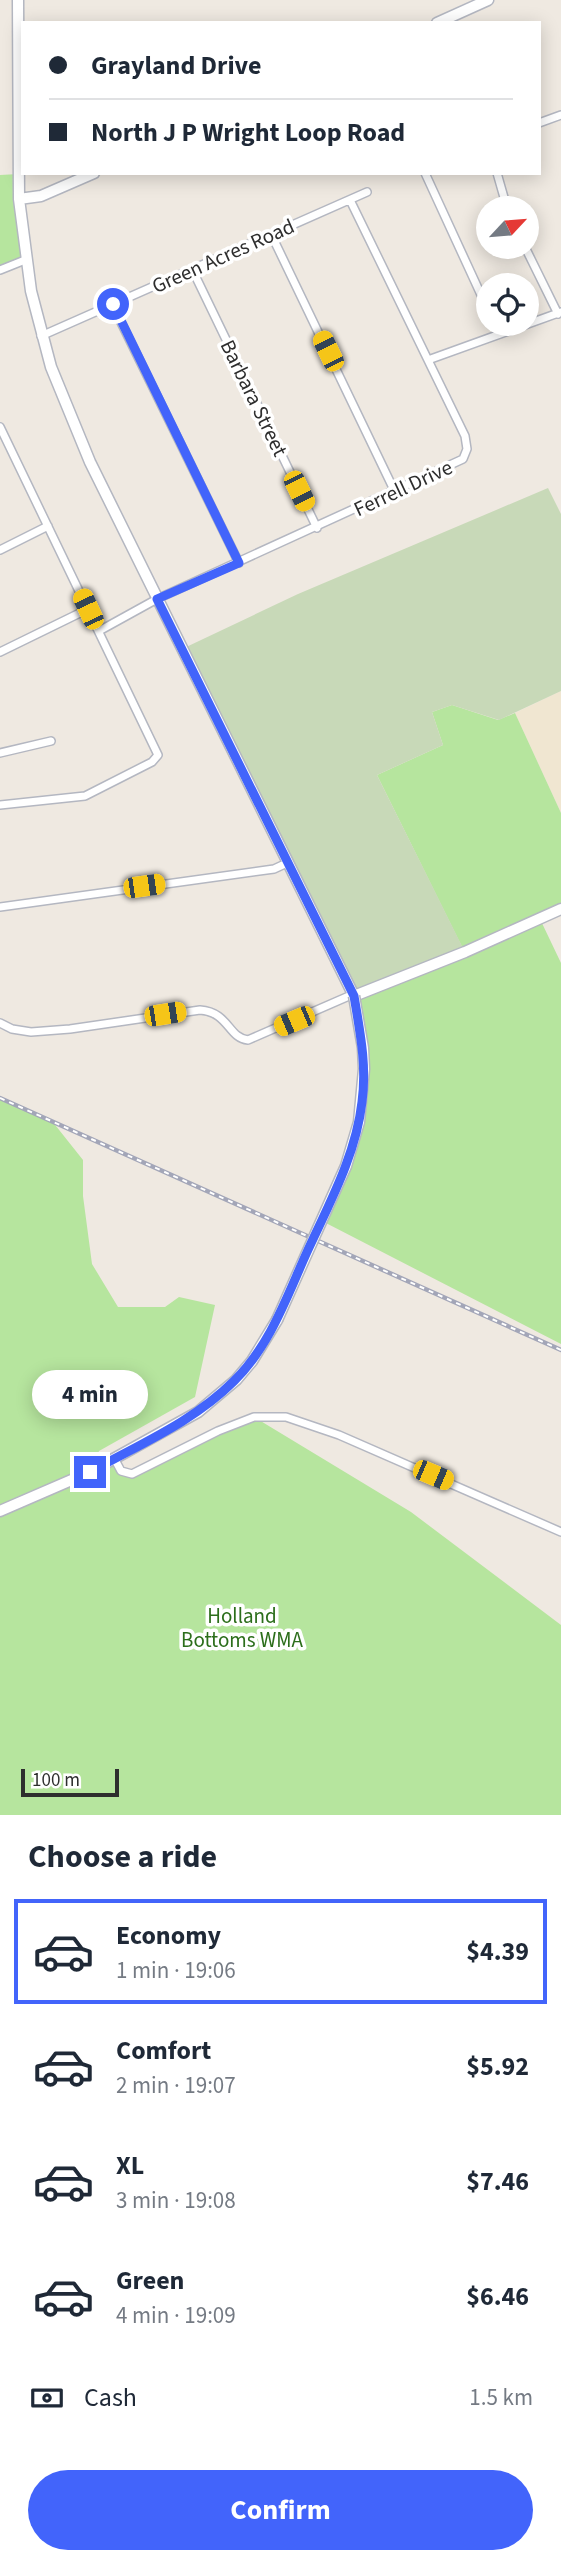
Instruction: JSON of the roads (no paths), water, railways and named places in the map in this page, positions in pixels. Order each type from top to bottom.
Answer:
[{"type":"main road","points":[[0,1511],[90,1472],[198,1412],[252,1361],[276,1320],[346,1166],[359,1122],[364,1069],[354,996],[78,437],[51,367],[41,336],[25,260],[19,198],[18,0]]},
{"type":"main road","points":[[441,21],[488,0]]},
{"type":"main road","points":[[19,198],[41,196],[89,175]]},
{"type":"main road","points":[[354,996],[465,952],[561,909]]},
{"type":"street","points":[[541,122],[561,115]]},
{"type":"street","points":[[426,175],[476,284]]},
{"type":"street","points":[[498,175],[504,196]]},
{"type":"street","name":"Green Acres Road","points":[[41,336],[367,192]]},
{"type":"street","name":"Ferrell Drive","points":[[99,631],[157,599],[455,465],[463,459],[466,453],[465,436],[350,200]]},
{"type":"street","points":[[271,234],[395,492]]},
{"type":"street","points":[[531,259],[559,313],[539,320]]},
{"type":"street","points":[[0,270],[25,260]]},
{"type":"street","name":"Barbara Street","points":[[192,269],[317,528]]},
{"type":"street","points":[[113,304],[239,563]]},
{"type":"street","points":[[428,360],[494,336]]},
{"type":"street","points":[[0,427],[4,444],[48,526],[158,755],[152,762],[85,796],[0,805]]},
{"type":"street","points":[[0,550],[48,526]]},
{"type":"street","points":[[0,652],[88,609]]},
{"type":"street","points":[[0,753],[51,741]]},
{"type":"street","points":[[0,907],[274,869],[287,863]]},
{"type":"street","points":[[0,1023],[30,1032],[205,1010],[219,1016],[237,1038],[248,1040],[354,996]]},
{"type":"street","points":[[114,1458],[121,1471],[131,1474],[218,1431],[254,1417],[286,1417],[339,1435],[561,1532]]},
{"type":"railway","points":[[0,1098],[561,1350]]},
{"type":"park label","name":"Holland Bottoms WMA","points":[[242,1628]]}]
